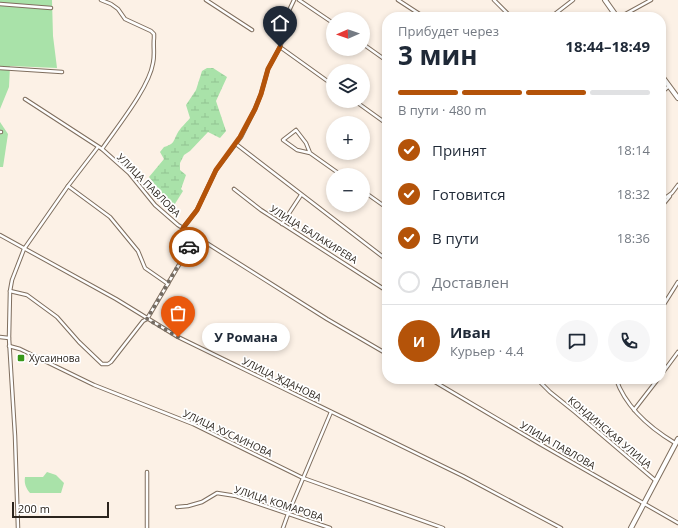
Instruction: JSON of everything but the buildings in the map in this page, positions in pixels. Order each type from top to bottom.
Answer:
[{"type":"main road","points":[[605,0],[614,12]]},
{"type":"main road","points":[[666,82],[678,98]]},
{"type":"main road","points":[[631,528],[677,441]]},
{"type":"street","points":[[101,0],[118,9],[125,19],[151,31],[154,34],[153,62],[147,80],[135,102],[102,150]]},
{"type":"street","points":[[206,0],[252,30]]},
{"type":"street","points":[[183,228],[197,210],[216,170],[236,144],[255,109],[268,69],[280,47],[283,38],[285,19],[294,0]]},
{"type":"street","points":[[299,0],[326,18]]},
{"type":"street","points":[[398,0],[416,12]]},
{"type":"street","points":[[494,0],[506,12]]},
{"type":"street","points":[[558,12],[574,0]]},
{"type":"street","points":[[628,12],[652,0]]},
{"type":"street","points":[[0,4],[51,8]]},
{"type":"street","points":[[280,47],[326,80]]},
{"type":"street","points":[[370,49],[382,57]]},
{"type":"street","points":[[0,68],[62,72]]},
{"type":"street","name":"УЛИЦА ПАВЛОВА","points":[[25,99],[102,150],[129,173],[155,205],[183,228],[327,319],[382,351]]},
{"type":"street","points":[[365,108],[382,120]]},
{"type":"street","points":[[310,153],[306,143],[296,130],[283,140],[297,150],[310,153],[332,168]]},
{"type":"street","points":[[236,144],[382,256]]},
{"type":"street","points":[[18,528],[15,436],[9,346],[10,291],[12,280],[24,249],[68,186],[98,148]]},
{"type":"street","points":[[68,186],[110,217],[138,251],[145,268],[168,284]]},
{"type":"street","points":[[666,201],[678,186]]},
{"type":"street","name":"УЛИЦА БАЛАКИРЕВА","points":[[234,189],[261,210],[382,288]]},
{"type":"street","points":[[666,197],[672,193]]},
{"type":"street","points":[[282,224],[301,195]]},
{"type":"street","points":[[370,196],[382,204]]},
{"type":"street","name":"УЛИЦА ЖДАНОВА","points":[[0,235],[116,299],[178,337],[463,476],[561,528]]},
{"type":"street","points":[[10,291],[27,295],[45,308],[57,317],[79,342],[102,364],[108,364],[143,321],[147,319],[196,236]]},
{"type":"street","points":[[666,301],[678,282]]},
{"type":"street","points":[[0,337],[9,338]]},
{"type":"street","name":"УЛИЦА ХУСАИНОВА","points":[[9,346],[20,349],[94,385],[193,424],[303,478],[442,528]]},
{"type":"street","points":[[666,368],[678,352]]},
{"type":"street","name":"УЛИЦА ПАВЛОВА","points":[[439,384],[678,523]]},
{"type":"street","name":"КОНДИНСКАЯ УЛИЦА","points":[[542,384],[656,481]]},
{"type":"street","points":[[618,384],[624,398],[649,426],[677,441]]},
{"type":"street","points":[[634,410],[654,384]]},
{"type":"street","points":[[283,528],[331,412]]},
{"type":"street","points":[[147,472],[147,528]]},
{"type":"street","name":"УЛИЦА КОМАРОВА","points":[[177,507],[195,504],[218,493],[236,496],[330,528]]},
{"type":"green space","points":[[0,0],[52,0],[53,36],[57,68],[10,66],[9,87],[0,109]]},
{"type":"green space","points":[[207,68],[213,68],[227,77],[216,101],[226,131],[220,138],[208,132],[190,151],[184,155],[180,163],[180,170],[186,175],[181,189],[183,191],[173,207],[149,177],[164,159],[160,152],[164,147],[173,142],[177,134],[190,118],[186,105],[196,90],[202,71]]},
{"type":"green space","points":[[0,122],[8,134],[3,167],[0,167]]},
{"type":"green space","points":[[47,472],[56,475],[64,483],[61,493],[30,493],[26,486],[25,477],[43,477]]},
{"type":"way so far","points":[[178,337],[147,319],[189,247]]},
{"type":"place","name":"У Романа","points":[[178,337]]},
{"type":"place","name":"Хусаинова","points":[[21,358]]},
{"type":"route","points":[[189,247],[196,236],[183,228],[197,210],[216,170],[240,137],[255,109],[268,69],[280,47]]}]
